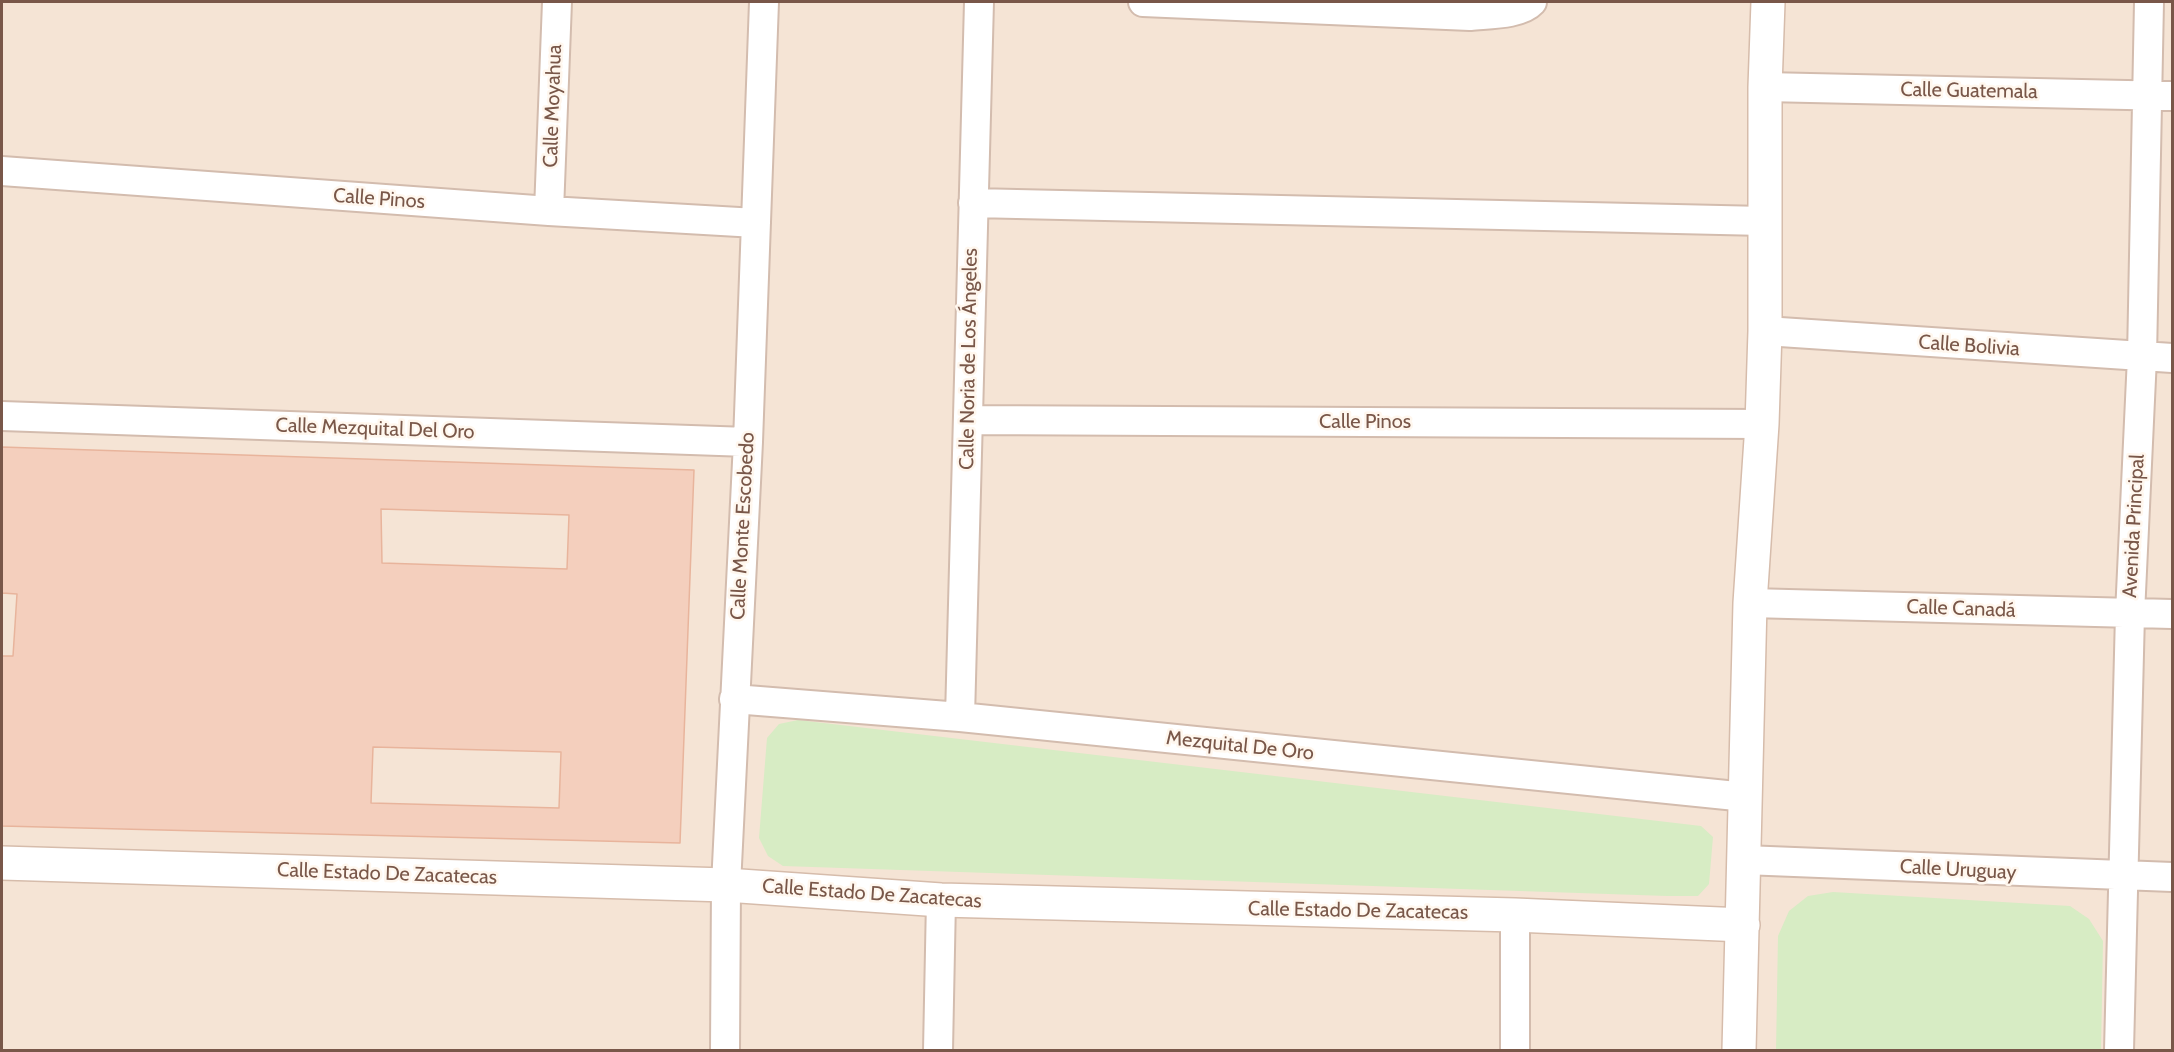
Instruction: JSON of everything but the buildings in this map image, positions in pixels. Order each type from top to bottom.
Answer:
[{"type":"street","name":"Calle Moyahua","points":[[549,211],[557,2]]},
{"type":"street","name":"Calle Monte Escobedo","points":[[725,1050],[726,885],[748,442],[764,2]]},
{"type":"street","name":"Calle Noria de Los Ángeles","points":[[960,717],[979,2]]},
{"type":"street","points":[[1143,2],[1470,16],[1530,4]]},
{"type":"street","points":[[1739,1050],[1750,603],[1762,424],[1765,332],[1765,87],[1768,2]]},
{"type":"street","name":"Avenida Principal","points":[[2119,1050],[2130,614],[2142,357],[2160,95],[2149,2]]},
{"type":"street","name":"Calle Guatemala","points":[[1765,87],[2160,95]]},
{"type":"street","name":"Calle Pinos","points":[[2,171],[549,211],[756,222]]},
{"type":"street","points":[[973,203],[1764,221]]},
{"type":"street","name":"Calle Bolivia","points":[[1765,332],[2172,358]]},
{"type":"street","name":"Calle Mezquital Del Oro","points":[[2,416],[748,442]]},
{"type":"street","name":"Calle Pinos","points":[[968,420],[1762,424]]},
{"type":"street","name":"Calle Canadá","points":[[1750,603],[2172,614]]},
{"type":"street","name":"Mezquital De Oro","points":[[734,699],[960,717],[1746,797]]},
{"type":"street","name":"Calle Uruguay","points":[[1744,861],[2122,878],[2172,877]]},
{"type":"street","name":"Calle Estado De Zacatecas","points":[[2,862],[726,885],[941,900],[1515,915],[1743,925]]},
{"type":"street","points":[[938,1050],[941,900]]},
{"type":"street","points":[[1515,915],[1515,1050]]},
{"type":"shaded area","points":[[2,2],[2172,2],[2172,1050],[2,1050]]},
{"type":"green space","points":[[798,720],[1701,826],[1713,837],[1709,884],[1698,896],[1667,896],[783,866],[768,856],[759,838],[767,738],[779,724]]},
{"type":"green space","points":[[1833,892],[2070,906],[2089,919],[2103,941],[2101,1050],[1776,1050],[1778,936],[1789,911],[1808,896]]}]
